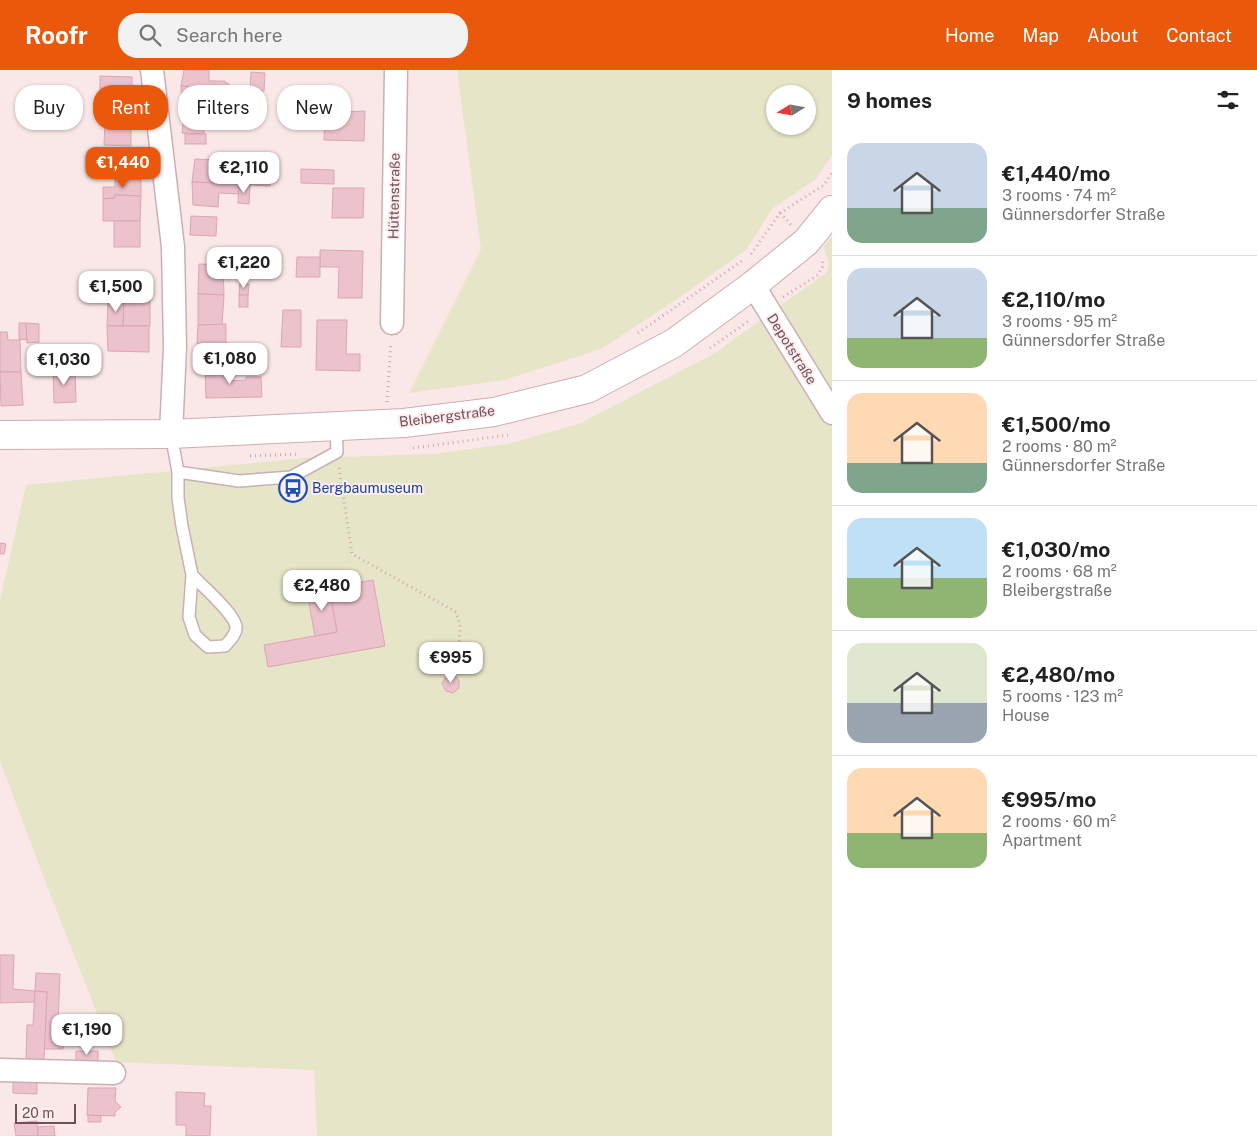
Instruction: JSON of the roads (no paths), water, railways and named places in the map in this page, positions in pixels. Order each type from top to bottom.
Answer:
[{"type":"street","points":[[152,70],[173,247],[175,347],[171,434]]},
{"type":"street","name":"Hüttenstraße","points":[[392,323],[396,70]]},
{"type":"street","name":"Bleibergstraße","points":[[0,435],[171,434],[404,423],[494,412],[587,389],[674,343],[753,285],[806,242],[832,210]]},
{"type":"street","name":"Depotstraße","points":[[753,285],[832,413]]},
{"type":"street","points":[[0,1070],[114,1072]]},
{"type":"lane","points":[[178,472],[239,481],[291,477],[337,452],[336,426]]},
{"type":"lane","points":[[171,434],[178,472],[178,498],[192,575],[189,617],[195,635],[208,647],[225,646],[234,636],[236,626],[226,608],[192,575]]},
{"type":"place","name":"Bergbaumuseum","points":[[293,488]]}]
